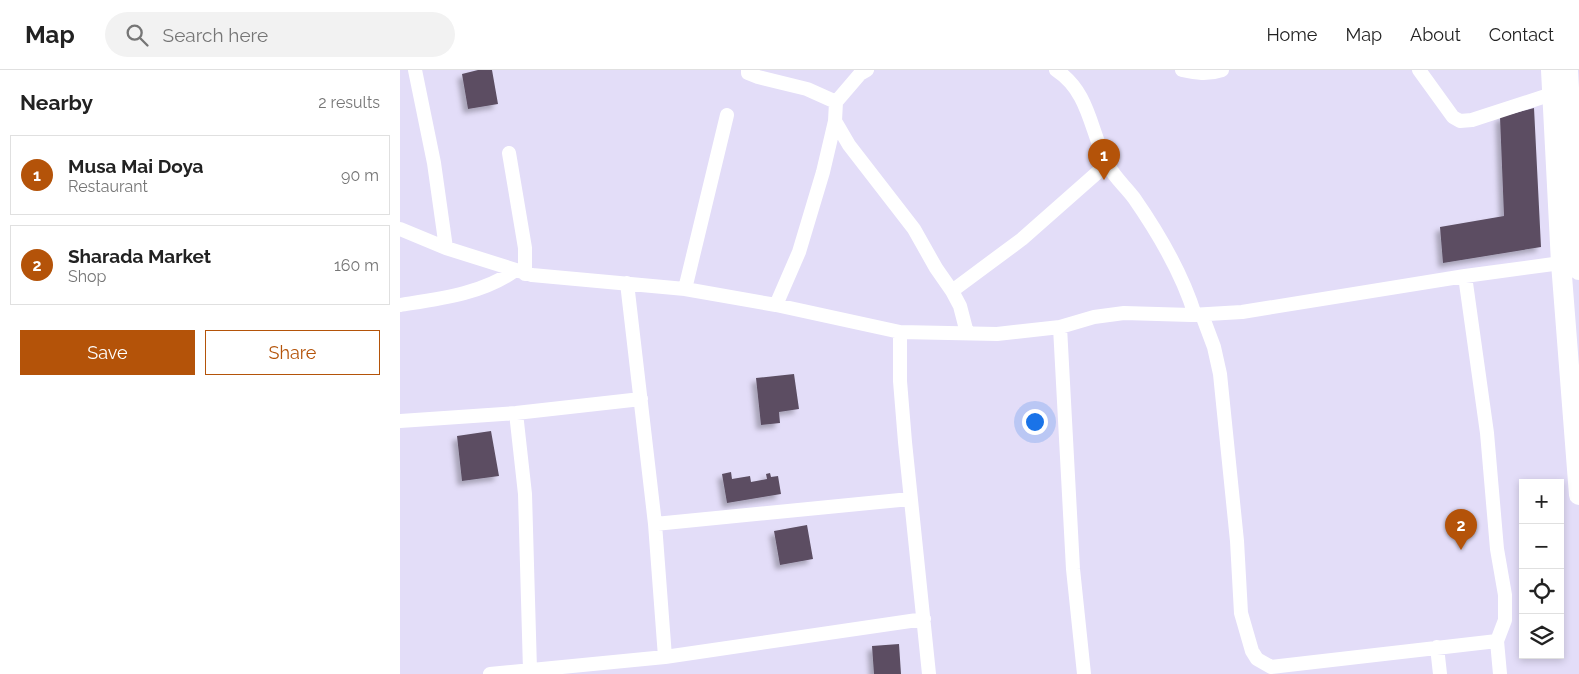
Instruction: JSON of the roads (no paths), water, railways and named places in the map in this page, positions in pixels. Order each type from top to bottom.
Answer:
[{"type":"street","points":[[415,70],[434,163],[446,248]]},
{"type":"street","points":[[748,70],[748,73],[758,77],[807,89],[836,102]]},
{"type":"street","points":[[776,305],[799,252],[823,172],[835,121],[836,102],[860,74],[867,70]]},
{"type":"street","points":[[1056,70],[1076,91],[1089,112],[1107,164],[1119,183],[1132,196],[1165,247],[1185,283],[1214,347],[1220,374],[1237,540],[1241,613],[1252,650],[1257,659],[1271,670],[1497,640]]},
{"type":"street","points":[[1182,70],[1199,74],[1212,74],[1222,70]]},
{"type":"street","points":[[1419,70],[1453,117],[1460,121],[1472,120],[1552,94]]},
{"type":"street","points":[[1551,70],[1570,267]]},
{"type":"street","points":[[1568,70],[1570,267],[1579,495]]},
{"type":"street","points":[[685,289],[727,115]]},
{"type":"street","points":[[835,121],[849,144],[914,229],[960,306],[966,333]]},
{"type":"street","points":[[508,153],[526,248],[520,273]]},
{"type":"street","points":[[952,291],[962,286],[1022,239],[1107,164]]},
{"type":"street","points":[[400,229],[446,248],[520,273],[685,289],[776,305],[900,332],[997,334],[1060,327],[1094,317],[1124,313],[1198,315],[1294,305],[1465,276],[1570,267]]},
{"type":"street","points":[[400,305],[481,288],[520,273]]},
{"type":"street","points":[[1465,276],[1486,423],[1497,549],[1505,595],[1505,620],[1497,640],[1500,674]]},
{"type":"street","points":[[627,283],[655,524],[665,657]]},
{"type":"street","points":[[1060,327],[1073,569],[1084,674]]},
{"type":"street","points":[[900,332],[900,381],[910,499],[929,674]]},
{"type":"street","points":[[400,421],[516,412],[641,399]]},
{"type":"street","points":[[516,412],[525,494],[530,670]]},
{"type":"street","points":[[655,524],[910,499]]},
{"type":"street","points":[[490,674],[665,657],[924,619]]},
{"type":"street","points":[[1437,647],[1440,674]]},
{"type":"place","name":"Musa Mai Doya","points":[[1104,180]]},
{"type":"place","name":"Sharada Market","points":[[1461,550]]}]
